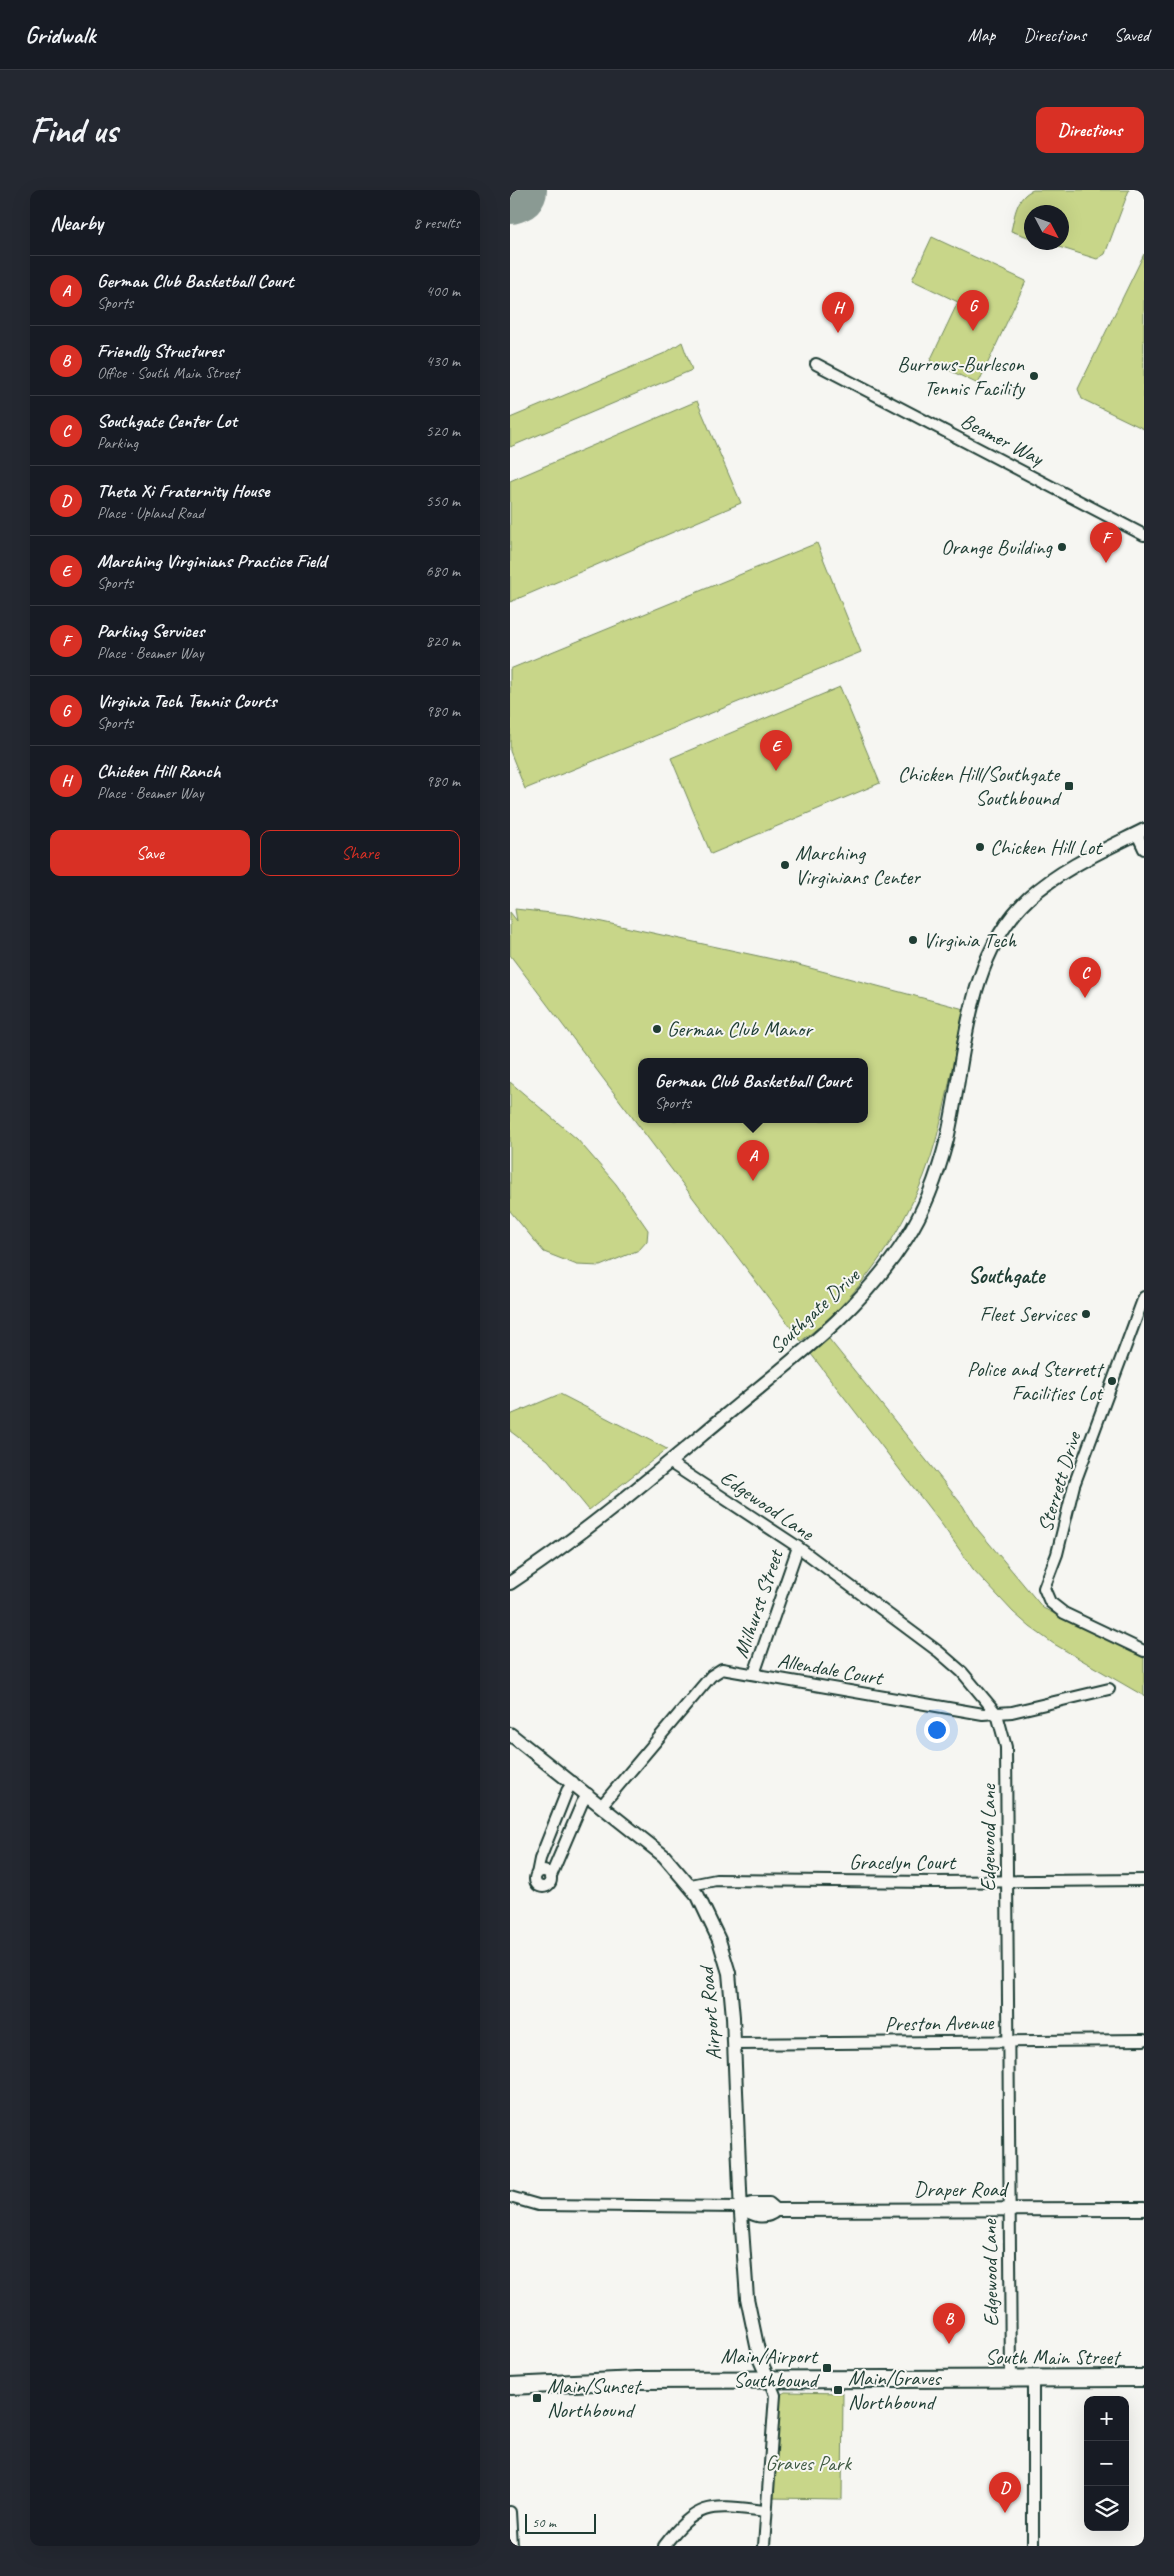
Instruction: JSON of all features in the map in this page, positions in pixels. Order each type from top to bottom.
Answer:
[{"type":"main road","name":"South Main Street","points":[[510,2386],[637,2380],[1144,2378]]},
{"type":"street","name":"Beamer Way","points":[[816,364],[1144,535]]},
{"type":"street","points":[[1141,832],[1144,849]]},
{"type":"street","name":"Southgate Drive","points":[[510,1583],[576,1537],[840,1319],[890,1263],[923,1208],[940,1165],[972,1008],[983,970],[1005,926],[1022,905],[1066,870],[1141,832]]},
{"type":"street","name":"Sterrett Drive","points":[[1144,1298],[1074,1485],[1057,1554],[1044,1588],[1050,1602],[1064,1613],[1144,1652]]},
{"type":"street","name":"Edgewood Lane","points":[[669,1462],[798,1547],[938,1652],[962,1672],[997,1714],[1006,1747],[1008,2209],[1011,2378]]},
{"type":"street","name":"Milhurst Street","points":[[754,1674],[798,1547]]},
{"type":"street","name":"Allendale Court","points":[[602,1805],[716,1671],[728,1669],[844,1692],[983,1714],[997,1714],[1109,1688]]},
{"type":"street","name":"Airport Road","points":[[510,1734],[664,1856],[691,1885],[710,1917],[725,1958],[731,1987],[747,2298],[760,2360],[769,2380]]},
{"type":"street","points":[[573,1782],[563,1800],[535,1879],[540,1886],[546,1886],[582,1803],[588,1794]]},
{"type":"street","name":"Gracelyn Court","points":[[691,1885],[716,1880],[1144,1880]]},
{"type":"street","name":"Preston Avenue","points":[[734,2044],[1144,2040]]},
{"type":"street","name":"Draper Road","points":[[510,2197],[526,2203],[546,2206],[741,2208],[753,2216],[769,2216],[776,2210],[1144,2209]]},
{"type":"street","points":[[1033,2378],[1033,2546]]},
{"type":"street","points":[[764,2546],[775,2395],[769,2380]]},
{"type":"street","points":[[664,2546],[693,2514],[704,2509],[715,2506],[766,2511]]},
{"type":"street","points":[[510,2512],[512,2546]]},
{"type":"green space","points":[[1033,190],[1129,190],[1105,254],[1097,259],[1068,250],[1069,205],[1024,205],[1024,236],[1011,231],[1015,213],[1027,193]]},
{"type":"green space","points":[[932,237],[1026,281],[978,384],[930,361],[958,302],[912,280]]},
{"type":"green space","points":[[1144,254],[1144,429],[1082,399],[1078,389]]},
{"type":"green space","points":[[682,342],[692,370],[510,447],[510,418],[665,353]]},
{"type":"green space","points":[[697,401],[741,503],[510,602],[510,481]]},
{"type":"green space","points":[[817,543],[861,652],[525,789],[510,751],[510,669]]},
{"type":"green space","points":[[840,687],[880,783],[711,854],[671,758]]},
{"type":"green space","points":[[515,909],[570,915],[795,964],[964,1009],[937,1136],[931,1157],[914,1199],[888,1245],[857,1288],[821,1325],[801,1341],[510,955],[510,912],[517,921]]},
{"type":"green space","points":[[510,1082],[577,1139],[616,1184],[648,1230],[647,1241],[639,1250],[600,1266],[577,1265],[544,1252],[510,1211]]},
{"type":"green space","points":[[829,1339],[963,1506],[974,1525],[1043,1608],[1144,1658],[1144,1696],[1054,1644],[1030,1627],[1013,1612],[973,1569],[943,1526],[811,1354]]},
{"type":"green space","points":[[560,1394],[667,1449],[589,1510],[548,1460],[510,1431],[510,1415]]},
{"type":"green space","name":"Graves Park","points":[[785,2392],[843,2393],[842,2499],[771,2498],[780,2395]]},
{"type":"runway","points":[[510,192],[515,190]]},
{"type":"place","name":"Virginia Tech Tennis Courts","points":[[973,331]]},
{"type":"place","name":"Chicken Hill Ranch","points":[[838,333]]},
{"type":"place","name":"Burrows-Burleson Tennis Facility","points":[[1034,376]]},
{"type":"place","name":"Orange Building","points":[[1062,547]]},
{"type":"place","name":"Parking Services","points":[[1106,563]]},
{"type":"place","name":"Marching Virginians Practice Field","points":[[776,771]]},
{"type":"place","name":"Chicken Hill/Southgate Southbound","points":[[1069,786]]},
{"type":"place","name":"Chicken Hill Lot","points":[[980,847]]},
{"type":"place","name":"Marching Virginians Center","points":[[785,865]]},
{"type":"place","name":"Virginia Tech","points":[[913,940]]},
{"type":"place","name":"Southgate Center Lot","points":[[1085,998]]},
{"type":"place","name":"German Club Manor","points":[[657,1029]]},
{"type":"place","name":"German Club Basketball Court","points":[[753,1181]]},
{"type":"place","name":"Fleet Services","points":[[1086,1314]]},
{"type":"place","name":"Police and Sterrett Facilities Lot","points":[[1112,1381]]},
{"type":"place","name":"Friendly Structures","points":[[949,2344]]},
{"type":"place","name":"Main/Airport Southbound","points":[[827,2368]]},
{"type":"place","name":"Main/Graves Northbound","points":[[838,2390]]},
{"type":"place","name":"Main/Sunset Northbound","points":[[537,2398]]},
{"type":"place","name":"Theta Xi Fraternity House","points":[[1005,2513]]},
{"type":"district","name":"Southgate","points":[[1006,1275]]}]
